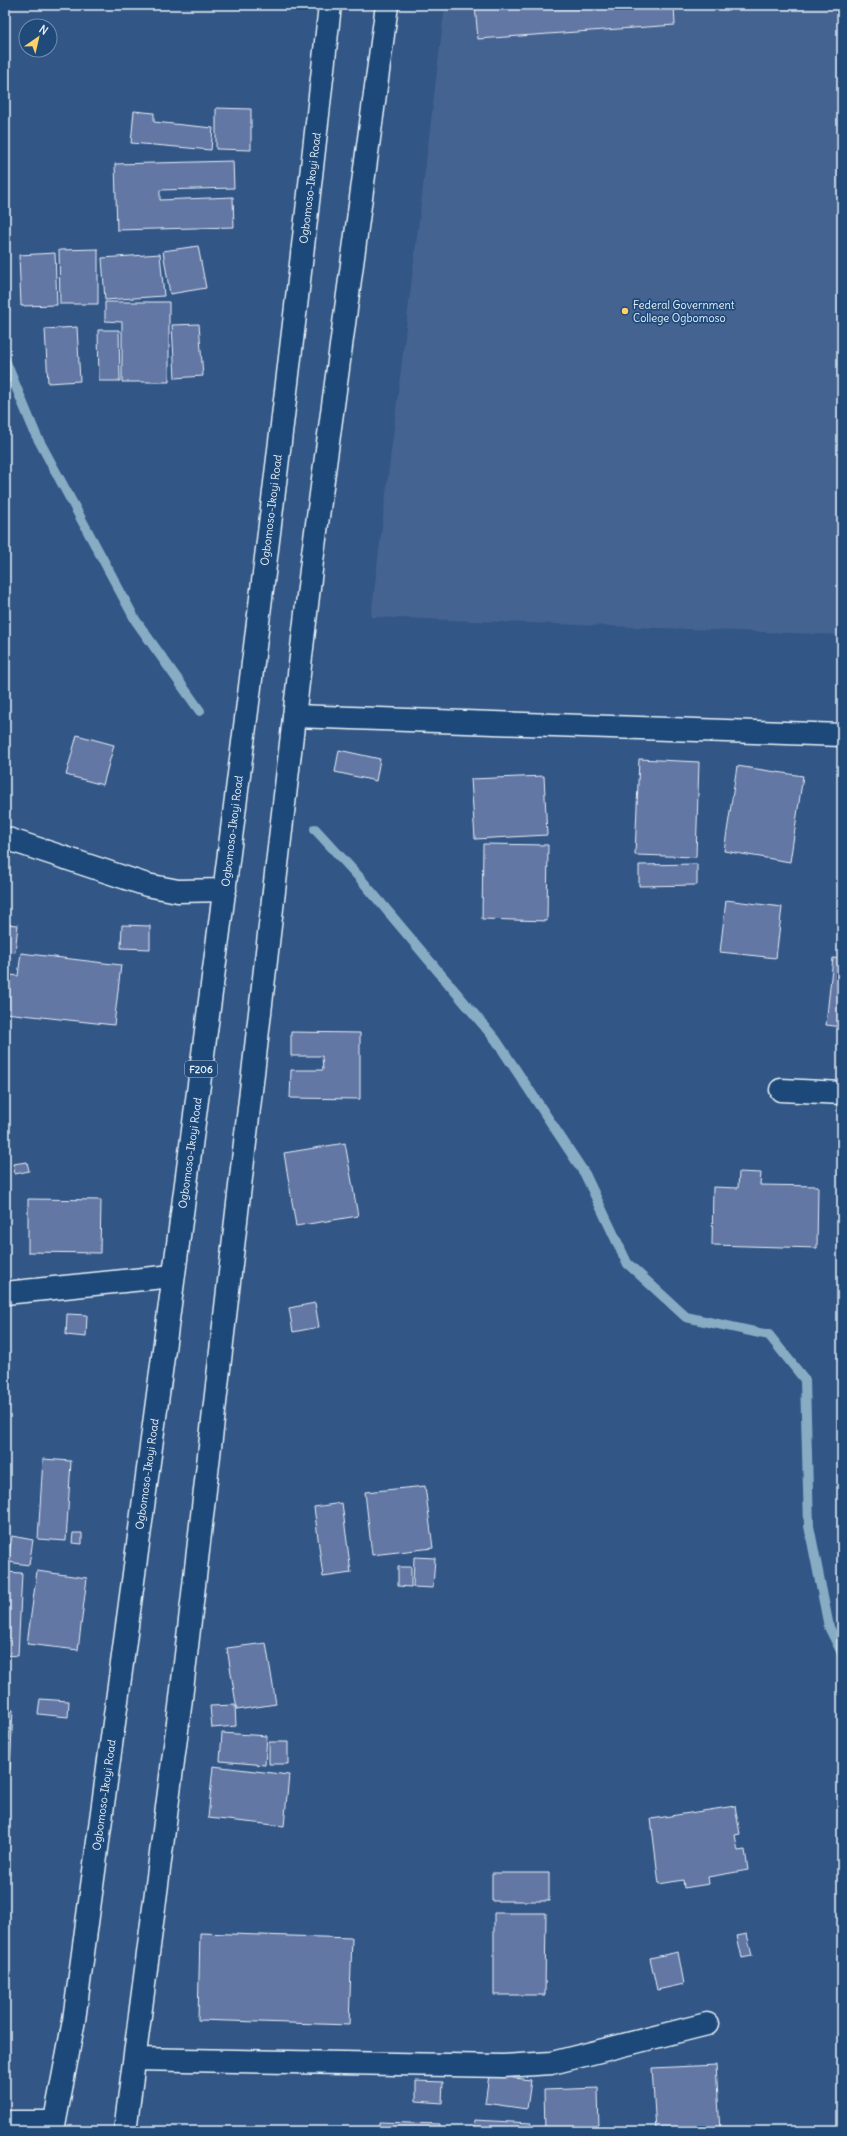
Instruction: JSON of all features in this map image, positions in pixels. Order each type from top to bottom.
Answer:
[{"type":"main road","name":"Ogbomoso-Ikoyi Road","points":[[54,2126],[74,2020],[225,890],[312,169],[330,5]]},
{"type":"main road","points":[[125,2131],[180,1707],[312,561],[387,5]]},
{"type":"main road","points":[[294,716],[842,735]]},
{"type":"main road","points":[[5,838],[147,884],[178,891],[225,890]]},
{"type":"main road","points":[[781,1090],[842,1093]]},
{"type":"main road","points":[[5,1293],[173,1276]]},
{"type":"main road","points":[[135,2059],[503,2066],[552,2063],[707,2024]]},
{"type":"main road","points":[[5,2122],[54,2126]]},
{"type":"shaded area","name":"Federal Government College Ogbomoso","points":[[445,5],[842,5],[842,635],[371,617]]},
{"type":"building","points":[[475,5],[674,5],[675,25],[478,39]]},
{"type":"building","points":[[216,108],[251,109],[251,150],[216,149]]},
{"type":"building","points":[[134,111],[154,113],[154,122],[213,128],[211,150],[131,143]]},
{"type":"building","points":[[233,161],[234,188],[160,190],[160,200],[233,197],[234,227],[117,230],[115,164]]},
{"type":"building","points":[[198,246],[206,288],[170,294],[163,251]]},
{"type":"building","points":[[98,249],[98,304],[60,304],[59,250]]},
{"type":"building","points":[[55,253],[57,305],[21,306],[19,255]]},
{"type":"building","points":[[160,254],[164,296],[105,300],[102,258]]},
{"type":"building","points":[[105,302],[169,302],[169,382],[122,382],[122,322],[105,321]]},
{"type":"building","points":[[199,324],[203,376],[175,378],[172,325]]},
{"type":"building","points":[[77,327],[80,381],[48,383],[45,329]]},
{"type":"building","points":[[98,330],[119,330],[120,381],[99,381]]},
{"type":"building","points":[[77,735],[114,745],[103,785],[66,775]]},
{"type":"building","points":[[339,750],[380,759],[376,781],[335,772]]},
{"type":"building","points":[[639,759],[699,762],[696,857],[635,855]]},
{"type":"building","points":[[737,766],[803,776],[790,862],[724,851]]},
{"type":"building","points":[[544,776],[547,835],[475,839],[471,779]]},
{"type":"building","points":[[483,844],[548,845],[547,921],[482,919]]},
{"type":"building","points":[[697,864],[697,885],[639,886],[639,865]]},
{"type":"building","points":[[726,900],[782,907],[776,958],[720,952]]},
{"type":"building","points":[[5,924],[18,925],[15,952],[5,951]]},
{"type":"building","points":[[122,925],[150,926],[150,949],[121,948]]},
{"type":"building","points":[[21,953],[121,965],[114,1025],[5,1013],[5,974],[18,976]]},
{"type":"building","points":[[833,958],[842,959],[842,1027],[826,1025]]},
{"type":"building","points":[[291,1032],[360,1033],[360,1099],[290,1098],[291,1070],[323,1070],[322,1056],[291,1056]]},
{"type":"building","points":[[345,1143],[358,1216],[296,1226],[284,1153]]},
{"type":"building","points":[[27,1162],[29,1171],[15,1174],[13,1164]]},
{"type":"building","points":[[739,1172],[761,1173],[760,1185],[818,1186],[817,1248],[712,1245],[713,1187],[738,1188]]},
{"type":"building","points":[[28,1199],[101,1200],[100,1253],[28,1252]]},
{"type":"building","points":[[315,1303],[319,1327],[293,1332],[289,1308]]},
{"type":"building","points":[[67,1314],[87,1315],[86,1337],[66,1335]]},
{"type":"building","points":[[43,1459],[71,1461],[66,1541],[38,1539]]},
{"type":"building","points":[[5,1480],[7,1480],[6,1556],[5,1556]]},
{"type":"building","points":[[425,1486],[433,1548],[372,1555],[365,1492]]},
{"type":"building","points":[[342,1503],[351,1573],[323,1577],[314,1507]]},
{"type":"building","points":[[73,1533],[82,1533],[82,1544],[72,1543]]},
{"type":"building","points":[[12,1536],[33,1540],[29,1565],[8,1562]]},
{"type":"building","points":[[414,1557],[435,1558],[433,1588],[413,1587]]},
{"type":"building","points":[[398,1567],[411,1567],[411,1587],[398,1586]]},
{"type":"building","points":[[37,1571],[87,1578],[78,1650],[27,1644]]},
{"type":"building","points":[[5,1572],[22,1573],[18,1656],[5,1655]]},
{"type":"building","points":[[266,1643],[276,1704],[237,1710],[227,1648]]},
{"type":"building","points":[[40,1699],[69,1701],[68,1717],[38,1714]]},
{"type":"building","points":[[235,1705],[236,1726],[212,1728],[210,1706]]},
{"type":"building","points":[[5,1710],[13,1710],[10,1770],[5,1770]]},
{"type":"building","points":[[222,1733],[267,1736],[265,1765],[220,1761]]},
{"type":"building","points":[[269,1742],[288,1742],[288,1764],[269,1764]]},
{"type":"building","points":[[213,1766],[289,1775],[284,1826],[208,1818]]},
{"type":"building","points":[[735,1806],[740,1834],[735,1835],[738,1851],[745,1850],[748,1870],[708,1877],[709,1884],[684,1888],[683,1880],[659,1884],[651,1819]]},
{"type":"building","points":[[492,1873],[549,1873],[549,1901],[492,1901]]},
{"type":"building","points":[[494,1913],[546,1913],[545,1995],[494,1995]]},
{"type":"building","points":[[200,1933],[352,1938],[349,2025],[198,2020]]},
{"type":"building","points":[[747,1934],[752,1956],[742,1958],[737,1936]]},
{"type":"building","points":[[678,1952],[684,1984],[657,1990],[650,1958]]},
{"type":"building","points":[[716,2065],[720,2131],[656,2131],[652,2068]]},
{"type":"building","points":[[489,2075],[531,2080],[527,2109],[485,2103]]},
{"type":"building","points":[[416,2081],[443,2082],[442,2103],[416,2101]]},
{"type":"building","points":[[598,2088],[599,2131],[545,2131],[544,2090]]},
{"type":"building","points":[[474,2120],[531,2123],[531,2131],[473,2131]]},
{"type":"building","points":[[379,2122],[439,2124],[439,2131],[379,2131]]},
{"type":"building","points":[[272,2128],[272,2131],[253,2131]]},
{"type":"waterway","points":[[5,360],[36,435],[136,621],[200,711]]},
{"type":"waterway","points":[[315,829],[359,877],[496,1040],[585,1174],[627,1263],[686,1317],[769,1335],[805,1380],[809,1526],[829,1627],[842,1653]]},
{"type":"place","name":"Federal Government College Ogbomoso","points":[[625,311]]}]
